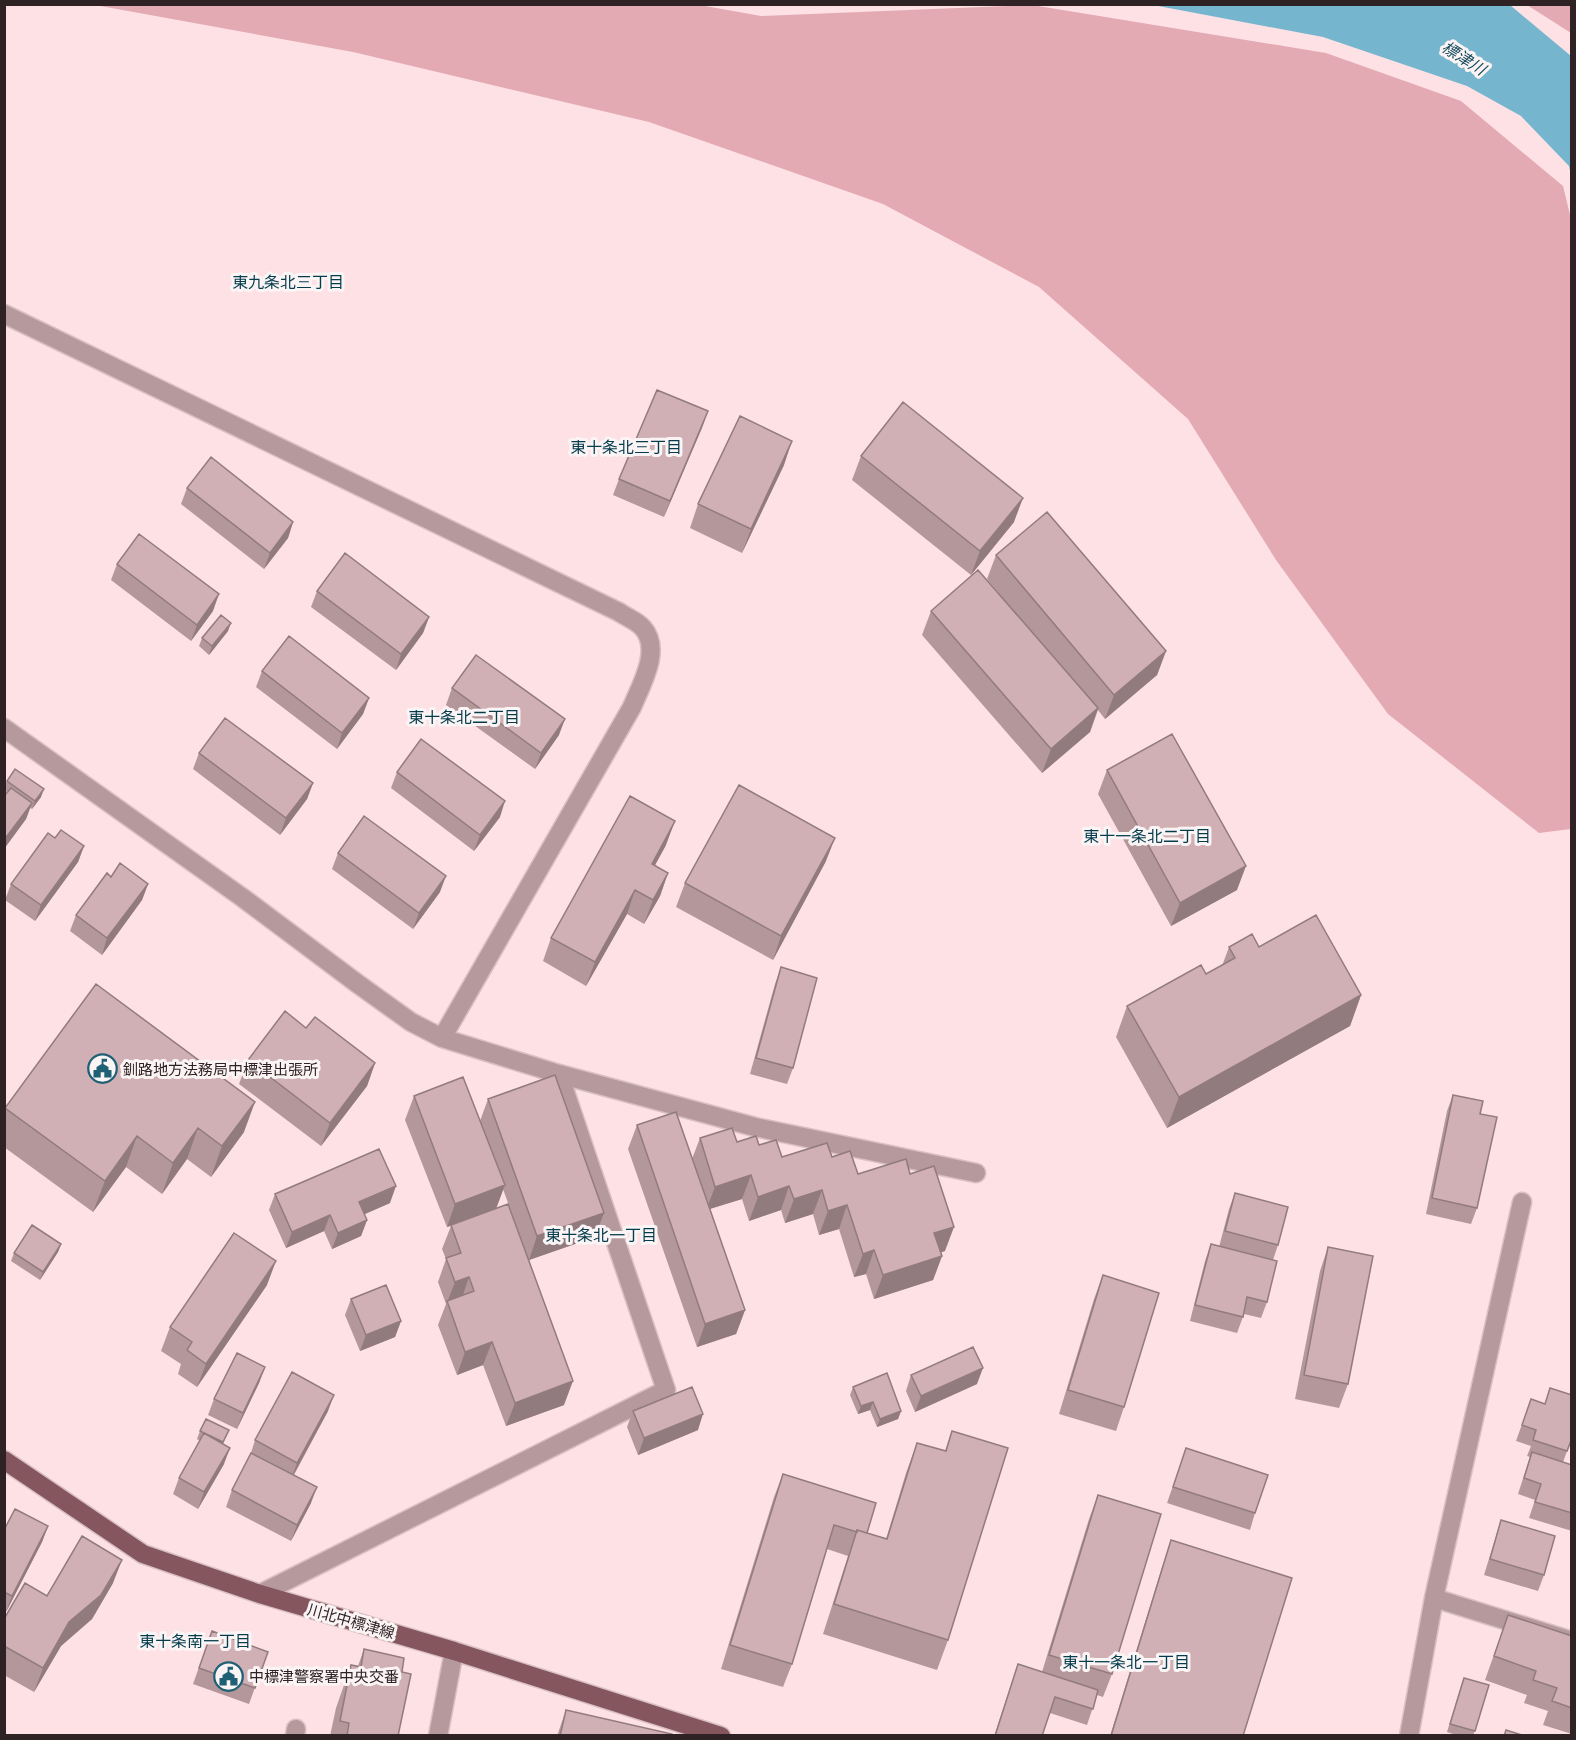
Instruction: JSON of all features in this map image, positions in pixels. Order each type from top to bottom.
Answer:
[{"type":"main road","name":"川北中標津線","points":[[4,1460],[143,1554],[260,1594],[454,1651],[721,1736]]},
{"type":"street","points":[[4,314],[619,612],[643,628],[651,650],[646,673],[632,707],[442,1038]]},
{"type":"street","points":[[4,728],[233,891],[411,1022],[442,1038],[559,1074],[755,1127],[976,1173]]},
{"type":"street","points":[[260,1594],[666,1390],[559,1074]]},
{"type":"street","points":[[1409,1736],[1434,1598],[1522,1202]]},
{"type":"street","points":[[1434,1598],[1572,1641]]},
{"type":"street","points":[[438,1736],[454,1651]]},
{"type":"shaded area","points":[[694,4],[761,16],[1032,5],[1326,53],[1461,101],[1563,186],[1572,223],[1571,829],[1539,833],[1388,714],[1276,560],[1188,419],[1039,287],[883,204],[649,122],[353,52],[95,5]]},
{"type":"shaded area","points":[[1527,5],[1571,5],[1571,33]]},
{"type":"water","name":"標津川","points":[[1153,5],[1510,5],[1571,56],[1571,176],[1569,166],[1521,116],[1467,86],[1323,37]]},
{"type":"building","points":[[657,390],[708,411],[670,501],[619,479]]},
{"type":"building","points":[[903,402],[1023,498],[980,551],[861,456]]},
{"type":"building","points":[[740,416],[792,441],[751,529],[698,504]]},
{"type":"building","points":[[211,457],[293,522],[270,553],[187,488]]},
{"type":"building","points":[[1047,512],[1166,651],[1114,695],[996,555]]},
{"type":"building","points":[[139,534],[219,594],[197,625],[117,564]]},
{"type":"building","points":[[345,553],[429,617],[401,654],[317,591]]},
{"type":"building","points":[[978,570],[1098,708],[1051,749],[931,611]]},
{"type":"building","points":[[221,615],[231,623],[212,646],[202,638]]},
{"type":"building","points":[[289,636],[369,698],[342,733],[262,671]]},
{"type":"building","points":[[476,655],[565,719],[541,753],[452,688]]},
{"type":"building","points":[[225,718],[313,783],[286,818],[199,753]]},
{"type":"building","points":[[1172,734],[1246,866],[1180,903],[1107,770]]},
{"type":"building","points":[[421,739],[505,801],[480,835],[397,772]]},
{"type":"building","points":[[15,769],[44,789],[35,801],[7,781]]},
{"type":"building","points":[[739,785],[835,838],[781,936],[685,883]]},
{"type":"building","points":[[11,788],[32,803],[4,840],[4,794]]},
{"type":"building","points":[[630,796],[675,821],[652,864],[668,873],[653,900],[635,890],[595,962],[551,938]]},
{"type":"building","points":[[364,816],[446,876],[419,913],[338,853]]},
{"type":"building","points":[[61,830],[84,846],[41,905],[11,884],[48,833],[55,838]]},
{"type":"building","points":[[120,863],[148,884],[107,938],[76,915],[107,873],[111,877]]},
{"type":"building","points":[[1316,915],[1361,995],[1179,1097],[1127,1006],[1201,965],[1206,974],[1235,958],[1229,947],[1252,934],[1259,947]]},
{"type":"building","points":[[781,967],[817,978],[793,1068],[756,1058]]},
{"type":"building","name":"釧路地方法務局中標津出張所","points":[[96,984],[255,1102],[222,1146],[198,1128],[173,1163],[137,1136],[105,1181],[5,1108]]},
{"type":"building","points":[[285,1011],[306,1028],[315,1017],[375,1063],[330,1123],[248,1060]]},
{"type":"building","points":[[555,1075],[604,1213],[537,1236],[488,1099]]},
{"type":"building","points":[[463,1077],[505,1185],[455,1204],[414,1096]]},
{"type":"building","points":[[1453,1095],[1483,1101],[1480,1114],[1497,1117],[1477,1208],[1432,1198]]},
{"type":"building","points":[[676,1112],[745,1310],[705,1324],[637,1125]]},
{"type":"building","points":[[732,1128],[737,1142],[756,1136],[759,1145],[776,1140],[782,1157],[827,1143],[832,1157],[850,1151],[858,1174],[906,1159],[910,1174],[934,1166],[954,1227],[934,1233],[942,1256],[883,1275],[874,1250],[863,1254],[847,1205],[828,1211],[822,1190],[794,1199],[789,1186],[758,1197],[751,1175],[715,1187],[700,1138]]},
{"type":"building","points":[[379,1149],[396,1186],[359,1202],[367,1220],[338,1233],[330,1215],[292,1232],[275,1194]]},
{"type":"building","points":[[1235,1193],[1288,1207],[1278,1245],[1225,1231]]},
{"type":"building","points":[[508,1204],[573,1381],[515,1403],[492,1342],[465,1352],[447,1301],[474,1291],[469,1277],[455,1282],[446,1258],[461,1253],[451,1225]]},
{"type":"building","points":[[32,1225],[61,1244],[43,1272],[14,1253]]},
{"type":"building","points":[[234,1233],[276,1261],[206,1364],[187,1350],[192,1342],[170,1327]]},
{"type":"building","points":[[1211,1244],[1277,1261],[1267,1302],[1247,1297],[1243,1317],[1195,1305]]},
{"type":"building","points":[[1328,1247],[1373,1256],[1348,1384],[1304,1375]]},
{"type":"building","points":[[1103,1275],[1159,1293],[1124,1407],[1068,1390]]},
{"type":"building","points":[[386,1285],[401,1321],[366,1335],[351,1299]]},
{"type":"building","points":[[973,1347],[983,1368],[921,1396],[911,1375]]},
{"type":"building","points":[[237,1353],[265,1367],[243,1413],[214,1399]]},
{"type":"building","points":[[292,1372],[334,1395],[297,1463],[255,1440]]},
{"type":"building","points":[[887,1373],[901,1411],[880,1419],[873,1402],[861,1406],[853,1387]]},
{"type":"building","points":[[692,1387],[703,1414],[644,1438],[633,1411]]},
{"type":"building","points":[[1550,1388],[1572,1395],[1572,1438],[1567,1451],[1533,1440],[1536,1430],[1522,1425],[1531,1399],[1545,1404]]},
{"type":"building","points":[[206,1419],[229,1430],[223,1442],[200,1431]]},
{"type":"building","points":[[952,1431],[1008,1448],[948,1640],[834,1604],[857,1530],[887,1539],[917,1443],[946,1451]]},
{"type":"building","points":[[204,1433],[230,1448],[204,1492],[179,1478]]},
{"type":"building","points":[[1186,1448],[1268,1475],[1255,1513],[1173,1487]]},
{"type":"building","points":[[1532,1452],[1572,1465],[1572,1513],[1535,1502],[1541,1484],[1524,1478]]},
{"type":"building","points":[[251,1453],[317,1487],[297,1525],[232,1490]]},
{"type":"building","points":[[783,1474],[876,1503],[867,1533],[834,1525],[792,1664],[730,1645]]},
{"type":"building","points":[[1098,1495],[1161,1514],[1112,1674],[1049,1655]]},
{"type":"building","points":[[15,1509],[48,1526],[12,1596],[4,1592],[4,1530]]},
{"type":"building","points":[[1501,1520],[1555,1536],[1544,1575],[1490,1559]]},
{"type":"building","points":[[82,1536],[122,1560],[101,1595],[69,1622],[43,1668],[4,1646],[4,1619],[25,1583],[47,1596]]},
{"type":"building","points":[[1171,1540],[1292,1578],[1243,1736],[1111,1736]]},
{"type":"building","points":[[1508,1615],[1572,1636],[1572,1708],[1552,1701],[1557,1688],[1533,1680],[1536,1671],[1494,1656]]},
{"type":"building","points":[[212,1631],[268,1652],[255,1688],[199,1668]]},
{"type":"building","points":[[364,1649],[404,1658],[402,1672],[411,1674],[398,1736],[347,1736],[349,1723],[340,1721],[351,1665],[361,1667]]},
{"type":"building","points":[[1018,1664],[1098,1690],[1093,1709],[1055,1697],[1042,1736],[995,1736]]},
{"type":"building","points":[[1464,1678],[1489,1685],[1475,1731],[1450,1724]]},
{"type":"building","points":[[566,1710],[672,1734],[672,1736],[560,1736]]},
{"type":"building","points":[[1506,1730],[1525,1736],[1504,1736]]},
{"type":"place","name":"釧路地方法務局中標津出張所","points":[[102,1069]]},
{"type":"place","name":"中標津警察署中央交番","points":[[228,1676]]},
{"type":"district","name":"東九条北三丁目","points":[[288,282]]},
{"type":"district","name":"東十条北三丁目","points":[[626,447]]},
{"type":"district","name":"東十条北二丁目","points":[[464,717]]},
{"type":"district","name":"東十一条北二丁目","points":[[1147,836]]},
{"type":"district","name":"東十条北一丁目","points":[[601,1235]]},
{"type":"district","name":"東十条南一丁目","points":[[195,1641]]},
{"type":"district","name":"東十一条北一丁目","points":[[1126,1662]]}]
